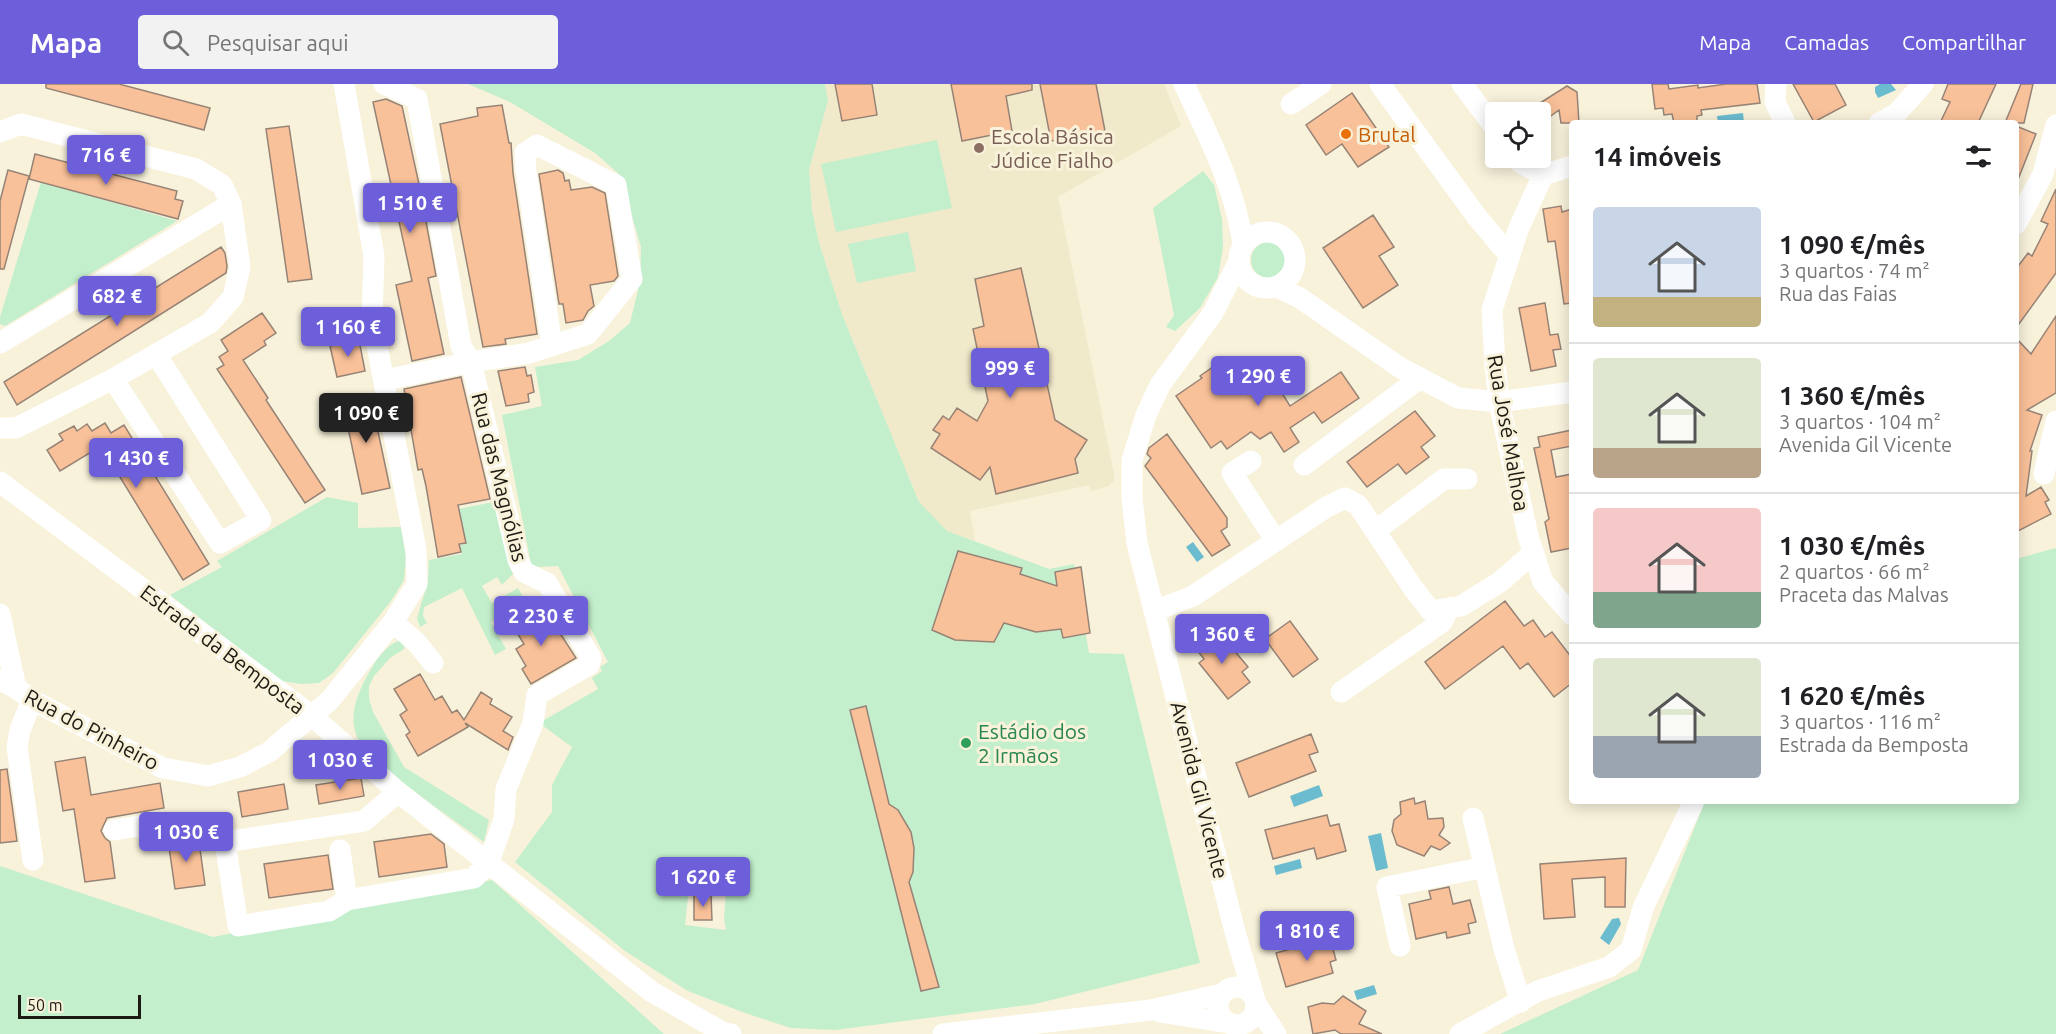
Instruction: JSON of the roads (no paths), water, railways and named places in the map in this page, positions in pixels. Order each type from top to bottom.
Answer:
[{"type":"street","name":"Rua do Pinheiro","points":[[16,689],[163,768],[208,776],[240,767],[269,752],[330,700],[393,622],[417,584],[416,550],[372,319],[374,256],[344,84]]},
{"type":"street","points":[[1184,84],[1229,182],[1244,205],[1271,231],[1287,240],[1295,257],[1295,266],[1304,283],[1330,318]]},
{"type":"street","points":[[1291,104],[1321,84]]},
{"type":"street","points":[[1380,84],[1477,218],[1509,255]]},
{"type":"street","points":[[1462,84],[1485,114]]},
{"type":"street","points":[[1776,84],[1775,102],[1784,120]]},
{"type":"street","points":[[1885,120],[1896,114],[1923,84]]},
{"type":"street","name":"Rua das Magnólias","points":[[387,85],[417,99],[461,346],[471,362],[518,560],[524,572],[547,583],[591,658],[589,665],[537,695],[532,723],[506,789],[504,819],[489,862]]},
{"type":"street","points":[[0,132],[21,124],[196,169],[222,185],[231,204],[240,267],[233,297],[210,323],[113,379],[15,428],[0,428]]},
{"type":"street","points":[[2019,218],[2043,174],[2056,125]]},
{"type":"street","points":[[385,380],[471,362],[529,353],[552,346],[588,334],[633,279],[616,185],[537,146],[525,153],[526,171],[552,346]]},
{"type":"street","points":[[1530,168],[1543,175],[1569,167]]},
{"type":"street","name":"Rua José Malhoa","points":[[1543,175],[1518,230],[1492,310],[1499,402],[1528,536],[1543,582],[1569,612]]},
{"type":"street","points":[[1229,182],[1239,217],[1240,270],[1249,282],[1258,287],[1277,286],[1285,282],[1295,266]]},
{"type":"street","points":[[0,343],[231,204]]},
{"type":"street","points":[[1213,313],[1241,253],[1255,234],[1271,231]]},
{"type":"street","points":[[1213,313],[1249,282]]},
{"type":"street","points":[[1277,286],[1300,298],[1400,367],[1458,398],[1499,402],[1569,392]]},
{"type":"street","name":"Avenida Gil Vicente","points":[[1213,313],[1160,385],[1146,415],[1132,460],[1131,498],[1134,529],[1235,932],[1255,1000],[1276,1034]]},
{"type":"street","points":[[337,325],[372,319]]},
{"type":"street","points":[[113,379],[220,543],[261,520],[156,354]]},
{"type":"street","points":[[1305,465],[1420,378]]},
{"type":"street","points":[[2044,474],[2053,448],[2056,421]]},
{"type":"street","points":[[1251,461],[1232,473],[1276,541]]},
{"type":"street","points":[[1375,531],[1444,479],[1467,479]]},
{"type":"street","name":"Estrada da Bemposta","points":[[0,482],[312,716],[398,792],[652,992],[731,1034]]},
{"type":"street","points":[[1154,611],[1193,596],[1325,508],[1345,498],[1358,505],[1431,611],[1461,606],[1500,582],[1533,553]]},
{"type":"street","points":[[1341,692],[1442,622],[1449,608]]},
{"type":"street","points":[[0,614],[16,689],[20,730],[17,747],[33,860]]},
{"type":"street","points":[[393,622],[417,643],[433,663]]},
{"type":"street","points":[[114,830],[151,824],[163,828],[193,824],[225,842],[364,820],[398,792]]},
{"type":"street","points":[[1460,1034],[1538,992],[1609,967],[1631,950],[1643,908],[1693,804]]},
{"type":"street","points":[[1473,818],[1504,949],[1521,1002]]},
{"type":"street","points":[[225,842],[238,926],[329,911],[347,900],[474,878],[489,862]]},
{"type":"street","points":[[340,850],[347,900]]},
{"type":"street","points":[[1400,946],[1387,887],[1485,867]]},
{"type":"street","points":[[1235,932],[1233,967],[1218,1010],[1224,1020],[1240,1027]]},
{"type":"street","points":[[943,1034],[1151,1010],[1239,987],[1250,992],[1255,1000],[1254,1016],[1240,1027],[1151,1010]]},
{"type":"water","points":[[1880,84],[1891,84],[1896,90],[1878,98],[1875,87]]},
{"type":"water","points":[[1743,113],[1744,120],[1718,120],[1717,116]]},
{"type":"water","points":[[1193,542],[1204,557],[1197,562],[1186,547]]},
{"type":"water","points":[[1227,615],[1234,623],[1217,636],[1211,628]]},
{"type":"water","points":[[1319,785],[1323,796],[1294,807],[1290,796]]},
{"type":"water","points":[[1381,833],[1388,868],[1376,871],[1368,836]]},
{"type":"water","points":[[1300,859],[1302,868],[1276,875],[1274,866]]},
{"type":"water","points":[[1619,918],[1621,924],[1609,945],[1600,938],[1612,919]]},
{"type":"water","points":[[1374,985],[1377,994],[1357,1000],[1354,991]]},
{"type":"place","name":"Brutal","points":[[1346,134]]},
{"type":"place","name":"Escola Básica Júdice Fialho","points":[[979,148]]},
{"type":"place","name":"Estádio dos 2 Irmãos","points":[[966,743]]}]
